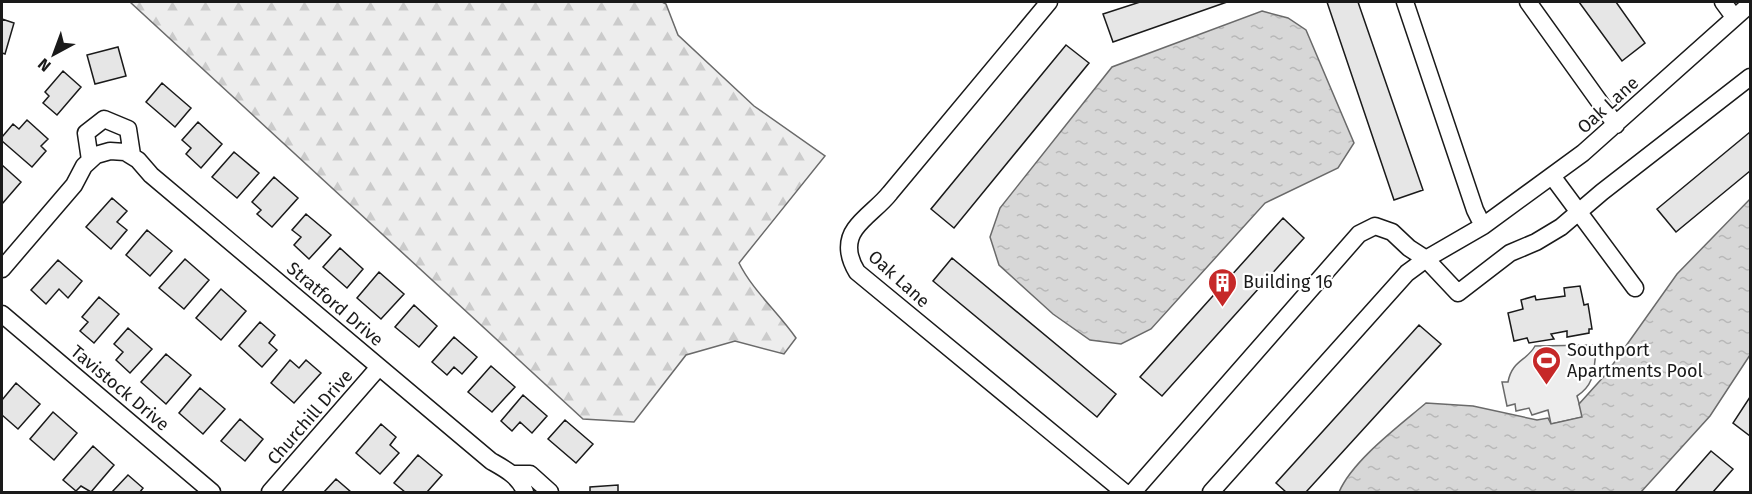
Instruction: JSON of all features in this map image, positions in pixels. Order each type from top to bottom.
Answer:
[{"type":"street","name":"Oak Lane","points":[[1049,2],[881,204],[854,230],[849,250],[851,262],[857,272],[1124,492]]},
{"type":"street","points":[[1405,2],[1475,210],[1483,226]]},
{"type":"street","points":[[1528,2],[1616,125]]},
{"type":"street","points":[[1723,2],[1734,17]]},
{"type":"street","name":"Oak Lane","points":[[1210,492],[1407,273],[1426,259],[1483,226],[1552,176],[1616,125],[1750,4]]},
{"type":"street","points":[[1133,492],[1359,234],[1375,226],[1384,228],[1426,259],[1458,293],[1510,253],[1562,227],[1750,77]]},
{"type":"street","points":[[2,269],[74,185],[90,160],[103,152],[115,151],[132,155],[128,129],[104,119],[86,133],[90,160]]},
{"type":"street","name":"Stratford Drive","points":[[132,155],[151,175],[491,461],[513,474],[520,481],[525,492]]},
{"type":"street","points":[[1552,176],[1635,288]]},
{"type":"street","name":"Tavistock Drive","points":[[2,314],[212,492]]},
{"type":"street","name":"Churchill Drive","points":[[270,492],[379,367]]},
{"type":"street","points":[[513,474],[530,474],[550,492]]},
{"type":"green space","points":[[130,2],[662,2],[666,4],[678,35],[754,106],[825,156],[739,263],[751,283],[796,338],[784,354],[735,341],[686,355],[634,422],[583,419]]},
{"type":"green space","name":"Southport Apartments Pool","points":[[1597,345],[1591,380],[1577,396],[1583,417],[1551,424],[1548,410],[1532,415],[1529,408],[1516,411],[1515,404],[1507,406],[1502,382],[1508,382],[1516,365],[1535,346]]},
{"type":"water","points":[[1262,11],[1288,18],[1306,30],[1354,143],[1338,168],[1265,203],[1151,329],[1121,344],[1090,340],[1053,314],[999,265],[990,237],[1000,208],[1112,67]]},
{"type":"water","points":[[1750,199],[1750,355],[1710,416],[1641,492],[1339,492],[1366,456],[1426,403],[1473,406],[1537,420],[1548,418],[1551,424],[1582,417],[1579,404],[1606,374],[1677,274]]},
{"type":"building","points":[[1140,2],[1227,2],[1113,42],[1103,14]]},
{"type":"building","points":[[1327,2],[1358,2],[1423,190],[1394,200]]},
{"type":"building","points":[[1579,2],[1616,2],[1645,43],[1622,61]]},
{"type":"building","points":[[2,19],[14,23],[5,54],[2,53]]},
{"type":"building","points":[[1066,45],[1089,63],[954,228],[931,209]]},
{"type":"building","points":[[118,47],[126,76],[95,84],[87,55]]},
{"type":"building","points":[[63,71],[81,87],[57,115],[43,103],[49,96],[45,92]]},
{"type":"building","points":[[162,83],[191,108],[175,127],[146,102]]},
{"type":"building","points":[[27,120],[48,139],[41,146],[46,151],[32,167],[2,141],[2,137],[13,124],[19,129]]},
{"type":"building","points":[[198,122],[222,144],[201,168],[186,154],[191,148],[182,140]]},
{"type":"building","points":[[1750,132],[1750,171],[1676,232],[1657,209]]},
{"type":"building","points":[[234,152],[259,173],[237,198],[212,177]]},
{"type":"building","points":[[2,165],[21,182],[2,204]]},
{"type":"building","points":[[274,177],[298,198],[272,227],[257,214],[261,210],[252,202]]},
{"type":"building","points":[[112,198],[127,211],[117,222],[127,230],[111,249],[86,227]]},
{"type":"building","points":[[306,214],[331,235],[309,259],[294,245],[301,237],[292,230]]},
{"type":"building","name":"Building 16","points":[[1283,218],[1304,238],[1162,396],[1140,377]]},
{"type":"building","points":[[147,230],[172,251],[150,276],[126,255]]},
{"type":"building","points":[[340,248],[363,269],[347,288],[323,267]]},
{"type":"building","points":[[952,258],[1116,394],[1097,417],[933,281]]},
{"type":"building","points":[[185,259],[209,280],[184,309],[159,288]]},
{"type":"building","points":[[58,260],[82,281],[68,298],[59,289],[46,304],[31,290]]},
{"type":"building","points":[[379,272],[404,294],[381,319],[357,298]]},
{"type":"building","points":[[1580,286],[1584,305],[1588,304],[1592,329],[1589,329],[1589,333],[1567,337],[1567,331],[1551,334],[1554,339],[1529,343],[1527,338],[1514,341],[1508,313],[1523,309],[1521,300],[1535,296],[1536,300],[1565,296],[1564,288]]},
{"type":"building","points":[[221,289],[246,311],[221,340],[196,318]]},
{"type":"building","points":[[99,297],[119,314],[94,343],[80,331],[88,322],[82,317]]},
{"type":"building","points":[[414,305],[437,326],[419,347],[395,327]]},
{"type":"building","points":[[260,322],[275,335],[269,343],[277,350],[262,367],[239,346]]},
{"type":"building","points":[[1419,325],[1441,344],[1306,492],[1286,492],[1276,483]]},
{"type":"building","points":[[128,328],[152,349],[130,373],[116,360],[123,352],[114,344]]},
{"type":"building","points":[[454,337],[477,357],[462,374],[454,367],[447,375],[432,362]]},
{"type":"building","points":[[166,354],[191,375],[166,404],[141,382]]},
{"type":"building","points":[[290,360],[299,368],[306,360],[321,373],[294,403],[271,383]]},
{"type":"building","points":[[491,366],[515,387],[492,412],[468,392]]},
{"type":"building","points":[[16,383],[40,404],[18,429],[2,415],[2,400]]},
{"type":"building","points":[[200,388],[225,409],[203,434],[179,413]]},
{"type":"building","points":[[523,395],[547,416],[532,433],[520,422],[512,431],[501,421]]},
{"type":"building","points":[[1750,397],[1750,436],[1733,423]]},
{"type":"building","points":[[53,412],[77,433],[54,460],[30,439]]},
{"type":"building","points":[[240,419],[263,439],[245,461],[221,441]]},
{"type":"building","points":[[565,420],[593,444],[576,463],[548,439]]},
{"type":"building","points":[[381,424],[396,437],[390,445],[399,453],[380,474],[356,453]]},
{"type":"building","points":[[93,446],[114,465],[91,492],[81,486],[76,491],[63,480]]},
{"type":"building","points":[[1711,451],[1733,469],[1713,492],[1675,492]]},
{"type":"building","points":[[418,455],[442,475],[427,492],[405,492],[394,483]]},
{"type":"building","points":[[128,475],[143,488],[140,492],[112,492]]},
{"type":"building","points":[[336,479],[351,492],[324,492]]},
{"type":"building","points":[[618,485],[618,492],[590,492],[590,487]]},
{"type":"place","name":"Building 16","points":[[1222,308]]},
{"type":"place","name":"Southport Apartments Pool","points":[[1546,386]]}]
